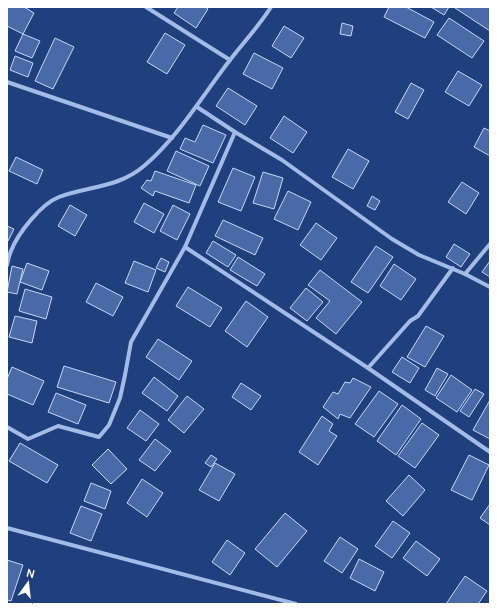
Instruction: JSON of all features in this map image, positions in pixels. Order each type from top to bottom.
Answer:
[{"type":"street","points":[[146,7],[230,60]]},
{"type":"street","points":[[7,265],[9,250],[33,217],[49,204],[58,198],[125,179],[145,165],[172,138],[230,60],[262,22],[271,7]]},
{"type":"street","points":[[7,82],[172,138]]},
{"type":"street","points":[[196,107],[282,160],[392,239],[419,255],[452,268],[490,287]]},
{"type":"street","points":[[7,427],[28,439],[58,426],[99,437],[109,425],[120,398],[131,342],[185,246],[235,132]]},
{"type":"street","points":[[465,274],[490,244]]},
{"type":"street","points":[[185,246],[368,368],[490,452]]},
{"type":"street","points":[[368,368],[410,321],[418,316],[452,268]]},
{"type":"street","points":[[7,528],[296,604]]},
{"type":"building","points":[[7,7],[24,7],[34,13],[23,34],[7,26]]},
{"type":"building","points":[[178,7],[205,7],[208,9],[196,28],[174,13]]},
{"type":"building","points":[[389,7],[406,7],[434,22],[425,38],[384,17]]},
{"type":"building","points":[[431,7],[449,7],[444,15]]},
{"type":"building","points":[[490,7],[490,31],[455,8]]},
{"type":"building","points":[[449,18],[484,41],[472,58],[437,35]]},
{"type":"building","points":[[342,23],[353,26],[351,36],[340,34]]},
{"type":"building","points":[[284,26],[304,38],[291,58],[272,46]]},
{"type":"building","points":[[165,33],[185,45],[167,74],[147,62]]},
{"type":"building","points":[[23,34],[40,41],[32,58],[15,51]]},
{"type":"building","points":[[55,38],[74,47],[53,89],[35,81]]},
{"type":"building","points":[[254,53],[283,68],[272,89],[243,74]]},
{"type":"building","points":[[15,56],[33,63],[28,77],[10,70]]},
{"type":"building","points":[[458,71],[482,85],[469,106],[445,92]]},
{"type":"building","points":[[411,83],[424,90],[408,119],[395,112]]},
{"type":"building","points":[[228,88],[257,106],[245,125],[216,106]]},
{"type":"building","points":[[284,116],[307,132],[293,153],[270,138]]},
{"type":"building","points":[[203,125],[226,135],[213,163],[180,149],[185,138],[195,142]]},
{"type":"building","points":[[484,128],[490,131],[490,156],[474,147]]},
{"type":"building","points":[[348,149],[369,161],[353,189],[332,177]]},
{"type":"building","points":[[176,151],[209,166],[200,186],[167,171]]},
{"type":"building","points":[[16,157],[43,170],[37,184],[9,171]]},
{"type":"building","points":[[233,168],[255,177],[241,211],[218,202]]},
{"type":"building","points":[[155,171],[196,185],[189,203],[155,191],[153,196],[141,188],[147,180],[151,181]]},
{"type":"building","points":[[263,172],[283,178],[274,209],[253,203]]},
{"type":"building","points":[[462,182],[479,193],[466,214],[448,202]]},
{"type":"building","points":[[288,191],[311,202],[298,230],[274,219]]},
{"type":"building","points":[[372,196],[380,201],[375,210],[367,206]]},
{"type":"building","points":[[144,203],[164,214],[154,233],[134,222]]},
{"type":"building","points":[[70,205],[87,215],[75,236],[58,226]]},
{"type":"building","points":[[173,205],[190,214],[177,240],[160,231]]},
{"type":"building","points":[[223,220],[263,238],[255,255],[215,236]]},
{"type":"building","points":[[316,223],[337,238],[321,260],[300,245]]},
{"type":"building","points":[[7,226],[14,229],[8,241],[7,241]]},
{"type":"building","points":[[213,241],[236,255],[228,267],[206,253]]},
{"type":"building","points":[[454,244],[470,254],[461,267],[446,257]]},
{"type":"building","points":[[376,246],[393,257],[368,293],[351,282]]},
{"type":"building","points":[[238,257],[265,274],[257,286],[230,270]]},
{"type":"building","points":[[161,258],[169,262],[165,272],[156,268]]},
{"type":"building","points":[[134,261],[156,270],[148,292],[125,283]]},
{"type":"building","points":[[490,261],[490,277],[482,272]]},
{"type":"building","points":[[27,263],[49,271],[42,290],[20,282]]},
{"type":"building","points":[[394,264],[416,279],[401,300],[380,286]]},
{"type":"building","points":[[12,266],[23,269],[17,294],[7,292]]},
{"type":"building","points":[[320,270],[362,302],[336,334],[316,318],[330,301],[308,285]]},
{"type":"building","points":[[96,283],[123,297],[113,316],[86,302]]},
{"type":"building","points":[[188,287],[222,308],[210,327],[176,306]]},
{"type":"building","points":[[306,288],[323,302],[307,321],[290,308]]},
{"type":"building","points":[[25,289],[52,297],[46,319],[19,311]]},
{"type":"building","points":[[246,301],[268,317],[247,347],[225,331]]},
{"type":"building","points":[[15,316],[37,321],[32,343],[9,337]]},
{"type":"building","points":[[426,326],[444,336],[425,367],[407,357]]},
{"type":"building","points":[[158,339],[192,361],[179,380],[146,357]]},
{"type":"building","points":[[402,357],[419,368],[410,383],[392,372]]},
{"type":"building","points":[[64,366],[116,382],[109,403],[57,387]]},
{"type":"building","points":[[12,367],[44,381],[33,405],[7,394],[7,379]]},
{"type":"building","points":[[437,368],[448,374],[435,396],[425,390]]},
{"type":"building","points":[[451,375],[472,390],[457,412],[436,398]]},
{"type":"building","points":[[154,377],[178,396],[167,411],[142,393]]},
{"type":"building","points":[[353,378],[371,387],[350,418],[340,414],[338,419],[323,407],[333,392],[338,394],[345,382],[350,383]]},
{"type":"building","points":[[241,383],[261,396],[251,410],[232,397]]},
{"type":"building","points":[[475,389],[484,394],[469,417],[460,411]]},
{"type":"building","points":[[379,391],[398,404],[374,437],[355,424]]},
{"type":"building","points":[[56,393],[86,405],[78,424],[48,412]]},
{"type":"building","points":[[187,396],[204,409],[184,433],[168,420]]},
{"type":"building","points":[[490,400],[490,439],[473,430]]},
{"type":"building","points":[[402,405],[421,419],[396,455],[377,441]]},
{"type":"building","points":[[140,410],[159,424],[146,441],[127,428]]},
{"type":"building","points":[[322,416],[333,424],[329,431],[337,436],[318,465],[299,452]]},
{"type":"building","points":[[422,423],[439,435],[415,468],[398,456]]},
{"type":"building","points":[[155,439],[171,451],[155,471],[139,460]]},
{"type":"building","points":[[20,443],[58,465],[47,483],[9,461]]},
{"type":"building","points":[[108,449],[127,469],[111,484],[92,465]]},
{"type":"building","points":[[211,455],[217,459],[211,467],[205,463]]},
{"type":"building","points":[[469,455],[489,465],[472,500],[451,490]]},
{"type":"building","points":[[215,463],[235,474],[219,501],[199,490]]},
{"type":"building","points":[[409,475],[425,490],[403,516],[386,501]]},
{"type":"building","points":[[142,479],[163,493],[147,517],[127,503]]},
{"type":"building","points":[[91,483],[111,491],[105,509],[84,501]]},
{"type":"building","points":[[490,504],[490,525],[480,518]]},
{"type":"building","points":[[81,506],[102,514],[91,541],[70,533]]},
{"type":"building","points":[[285,513],[307,531],[277,567],[255,549]]},
{"type":"building","points":[[393,521],[410,533],[392,558],[375,546]]},
{"type":"building","points":[[340,537],[358,549],[342,573],[324,561]]},
{"type":"building","points":[[227,540],[245,553],[230,575],[212,562]]},
{"type":"building","points":[[416,541],[440,559],[427,576],[403,558]]},
{"type":"building","points":[[359,559],[384,572],[375,591],[350,578]]},
{"type":"building","points":[[7,560],[23,565],[11,601],[7,600]]},
{"type":"building","points":[[465,576],[487,591],[478,604],[446,604]]}]
